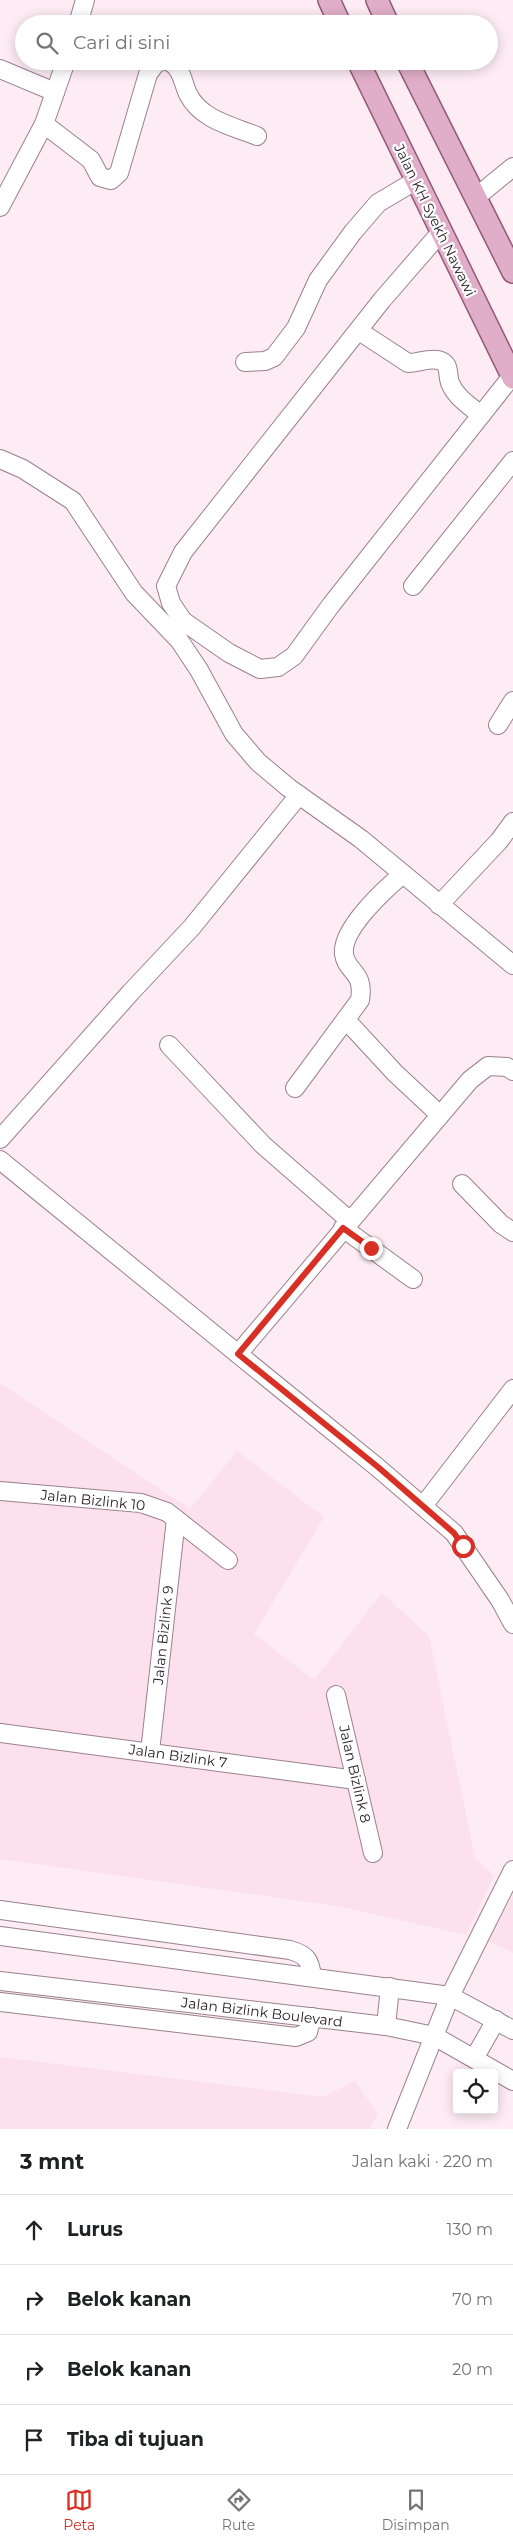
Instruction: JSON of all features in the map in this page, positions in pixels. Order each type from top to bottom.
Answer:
[{"type":"main road","points":[[328,0],[336,15]]},
{"type":"main road","points":[[377,0],[384,15]]},
{"type":"main road","name":"Jalan KH Syekh Nawawi","points":[[362,70],[512,377]]},
{"type":"main road","points":[[411,70],[513,272]]},
{"type":"street","points":[[81,15],[85,0]]},
{"type":"street","points":[[0,70],[55,92]]},
{"type":"street","points":[[0,207],[44,124],[63,70]]},
{"type":"street","points":[[44,124],[91,160],[100,176],[111,180],[119,173],[148,74],[151,70]]},
{"type":"street","points":[[179,70],[184,78],[188,93],[196,106],[210,118],[256,136]]},
{"type":"street","points":[[475,198],[513,167]]},
{"type":"street","points":[[245,362],[274,357],[296,328],[318,280],[353,232],[378,203],[415,181]]},
{"type":"street","points":[[441,232],[359,331],[183,552],[166,586],[170,603],[183,620],[229,653],[260,669],[278,667],[294,656],[331,605],[512,377]]},
{"type":"street","points":[[359,331],[408,364],[429,360],[442,361],[448,367],[450,385],[458,397],[481,415]]},
{"type":"street","points":[[0,459],[23,469],[73,501],[134,593],[179,640],[234,734],[258,762],[299,795],[361,839],[513,965]]},
{"type":"street","points":[[412,586],[513,462]]},
{"type":"street","points":[[498,725],[513,701]]},
{"type":"street","points":[[0,1140],[131,992],[192,927],[299,795]]},
{"type":"street","points":[[440,905],[499,841],[513,822]]},
{"type":"street","points":[[295,1088],[360,1000],[362,985],[344,955],[345,943],[353,926],[385,889],[402,874]]},
{"type":"street","points":[[346,1020],[394,1073],[440,1115]]},
{"type":"street","points":[[169,1045],[263,1145],[346,1224],[413,1279]]},
{"type":"street","points":[[238,1354],[346,1224],[470,1080],[488,1066],[507,1067],[513,1071]]},
{"type":"street","points":[[0,1160],[454,1533],[500,1600],[513,1624]]},
{"type":"street","points":[[462,1184],[501,1224],[513,1232]]},
{"type":"street","points":[[422,1506],[513,1389]]},
{"type":"street","name":"Jalan Bizlink 10","points":[[0,1491],[141,1503],[155,1507],[176,1519],[228,1560]]},
{"type":"street","name":"Jalan Bizlink 9","points":[[150,1752],[176,1519]]},
{"type":"street","name":"Jalan Bizlink 8","points":[[336,1695],[373,1853]]},
{"type":"street","name":"Jalan Bizlink 7","points":[[0,1733],[356,1780]]},
{"type":"street","points":[[397,2129],[450,1996],[513,1870]]},
{"type":"street","points":[[0,1910],[290,1950],[304,1954],[310,1961],[312,1977]]},
{"type":"street","points":[[0,1936],[450,1996],[513,2030]]},
{"type":"street","name":"Jalan Bizlink Boulevard","points":[[0,1981],[386,2026],[434,2036],[475,2057],[513,2081]]},
{"type":"street","points":[[386,2026],[390,1987]]},
{"type":"street","points":[[0,2002],[296,2037],[308,2032],[312,2017]]},
{"type":"street","points":[[475,2057],[496,2020]]},
{"type":"shaded area","points":[[0,1383],[190,1509],[237,1451],[324,1517],[254,1634],[314,1680],[382,1593],[429,1636],[475,1858],[494,1876],[466,1935],[337,1906],[0,1859]]},
{"type":"shaded area","points":[[513,1895],[513,1953],[488,1941]]},
{"type":"shaded area","points":[[0,2057],[322,2097],[355,2081],[378,2114],[369,2129],[0,2129]]},
{"type":"route","points":[[371,1248],[343,1228],[238,1354],[329,1430],[378,1467],[454,1533],[463,1546]]}]
